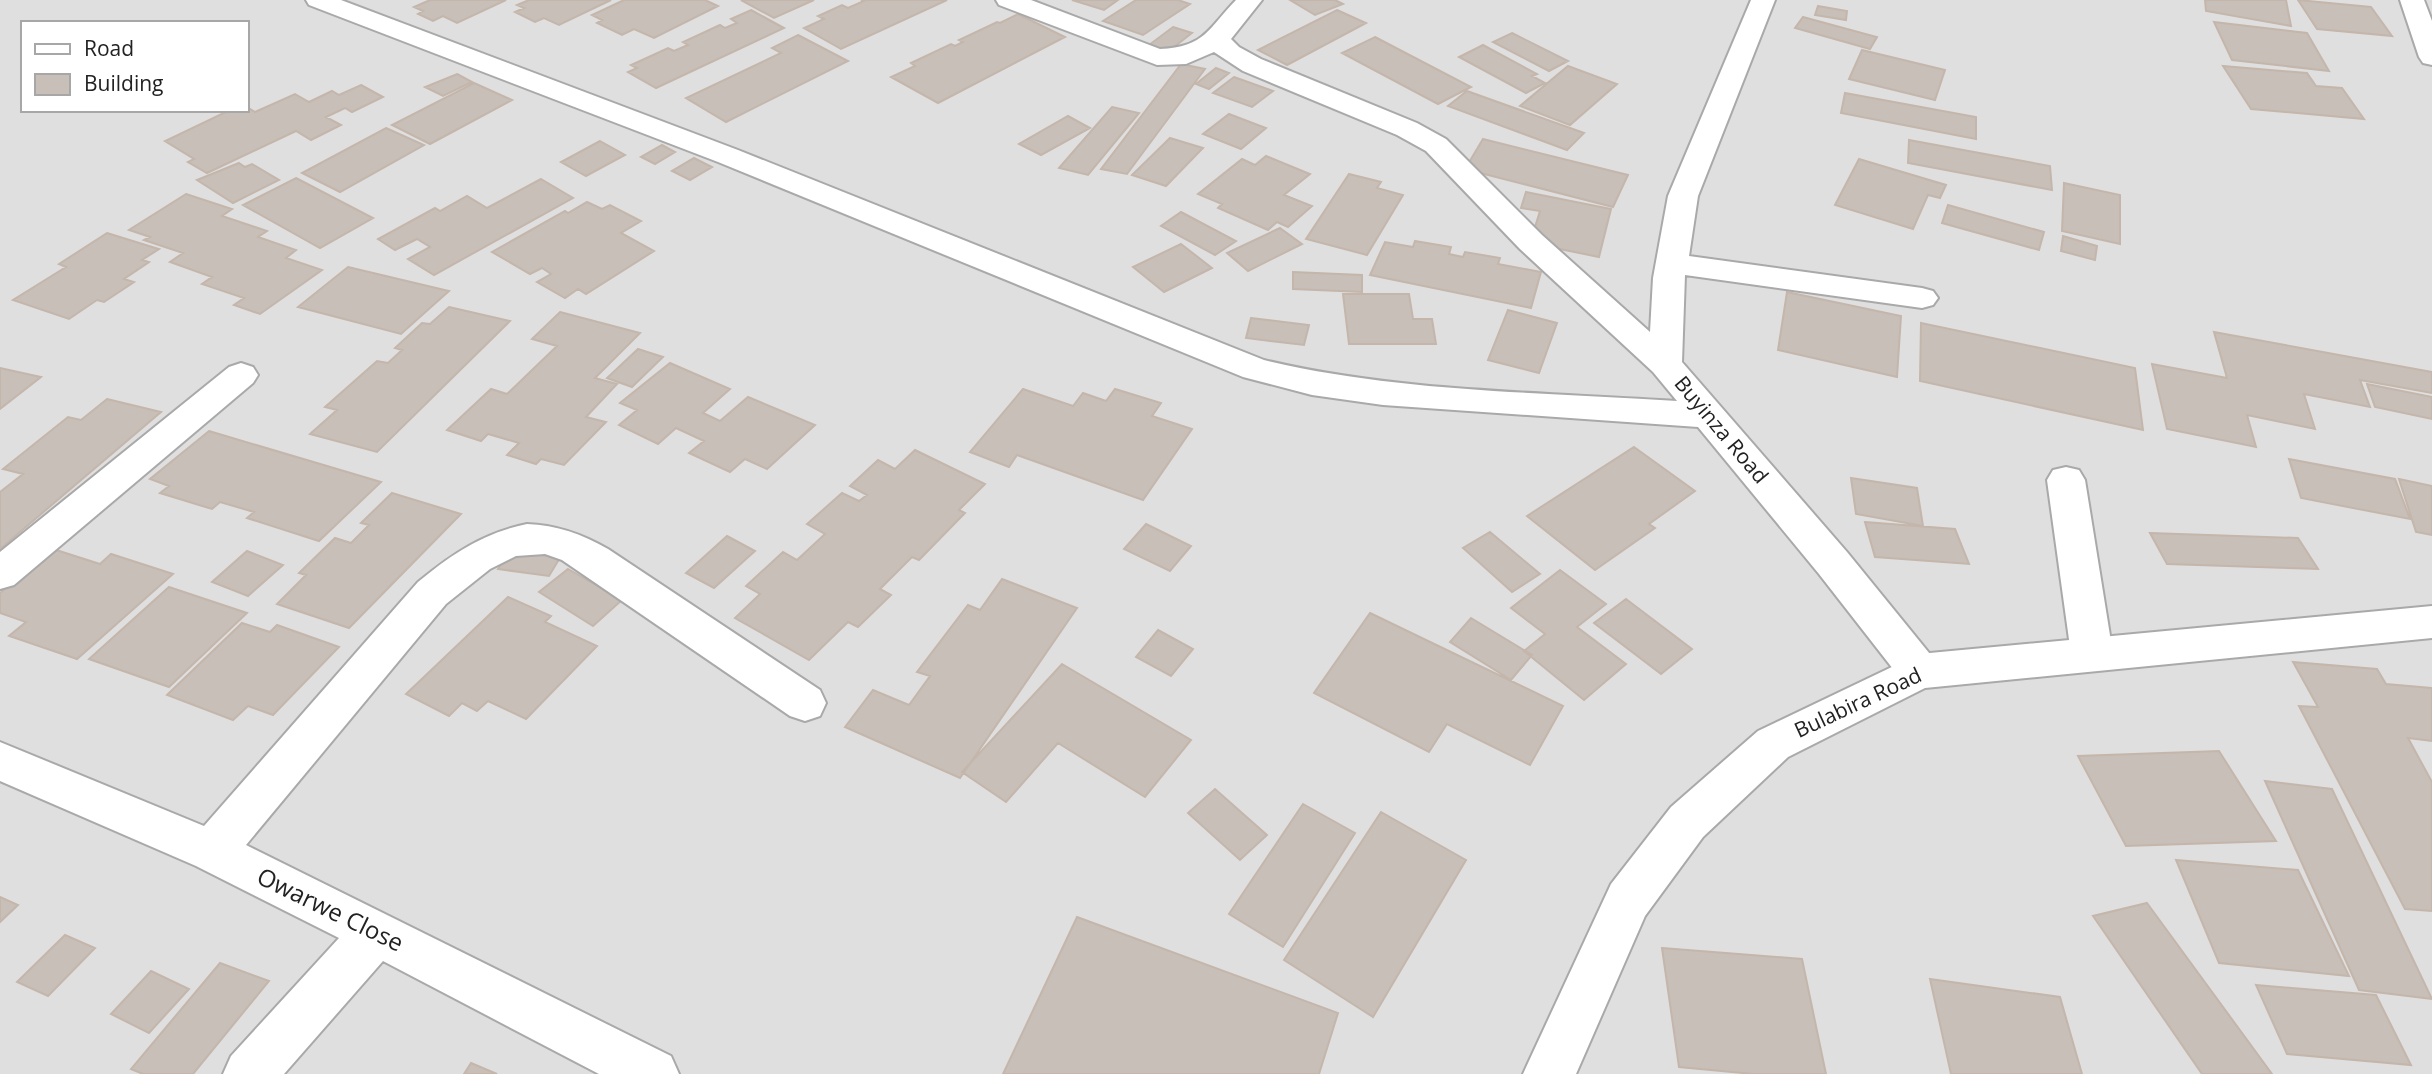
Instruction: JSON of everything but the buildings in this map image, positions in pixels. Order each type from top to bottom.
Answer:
[{"type":"street","points":[[318,0],[728,156],[1255,369],[1312,383],[1383,393],[1707,415]]},
{"type":"street","points":[[1008,0],[1157,57],[1186,56],[1217,40],[1230,21],[1251,0]]},
{"type":"street","name":"Buyinza Road","points":[[1763,0],[1683,196],[1672,263],[1665,365],[1833,563],[1919,671]]},
{"type":"street","points":[[2412,0],[2432,57]]},
{"type":"street","points":[[1217,40],[1230,53],[1252,65],[1407,130],[1436,145],[1531,242],[1665,365]]},
{"type":"street","points":[[1672,263],[1922,298]]},
{"type":"street","points":[[0,575],[241,375]]},
{"type":"street","points":[[2066,480],[2092,654]]},
{"type":"street","points":[[212,851],[432,593],[470,561],[501,544],[535,538],[564,543],[594,559],[805,703]]},
{"type":"street","name":"Bulabira Road","points":[[1549,1074],[1628,900],[1687,822],[1773,744],[1919,671],[2432,622]]},
{"type":"street","name":"Owarwe Close","points":[[0,761],[212,851],[377,932],[653,1074]]},
{"type":"street","points":[[248,1074],[377,932]]},
{"type":"shaded area","points":[[0,0],[2432,0],[2432,1074],[0,1074]]}]
